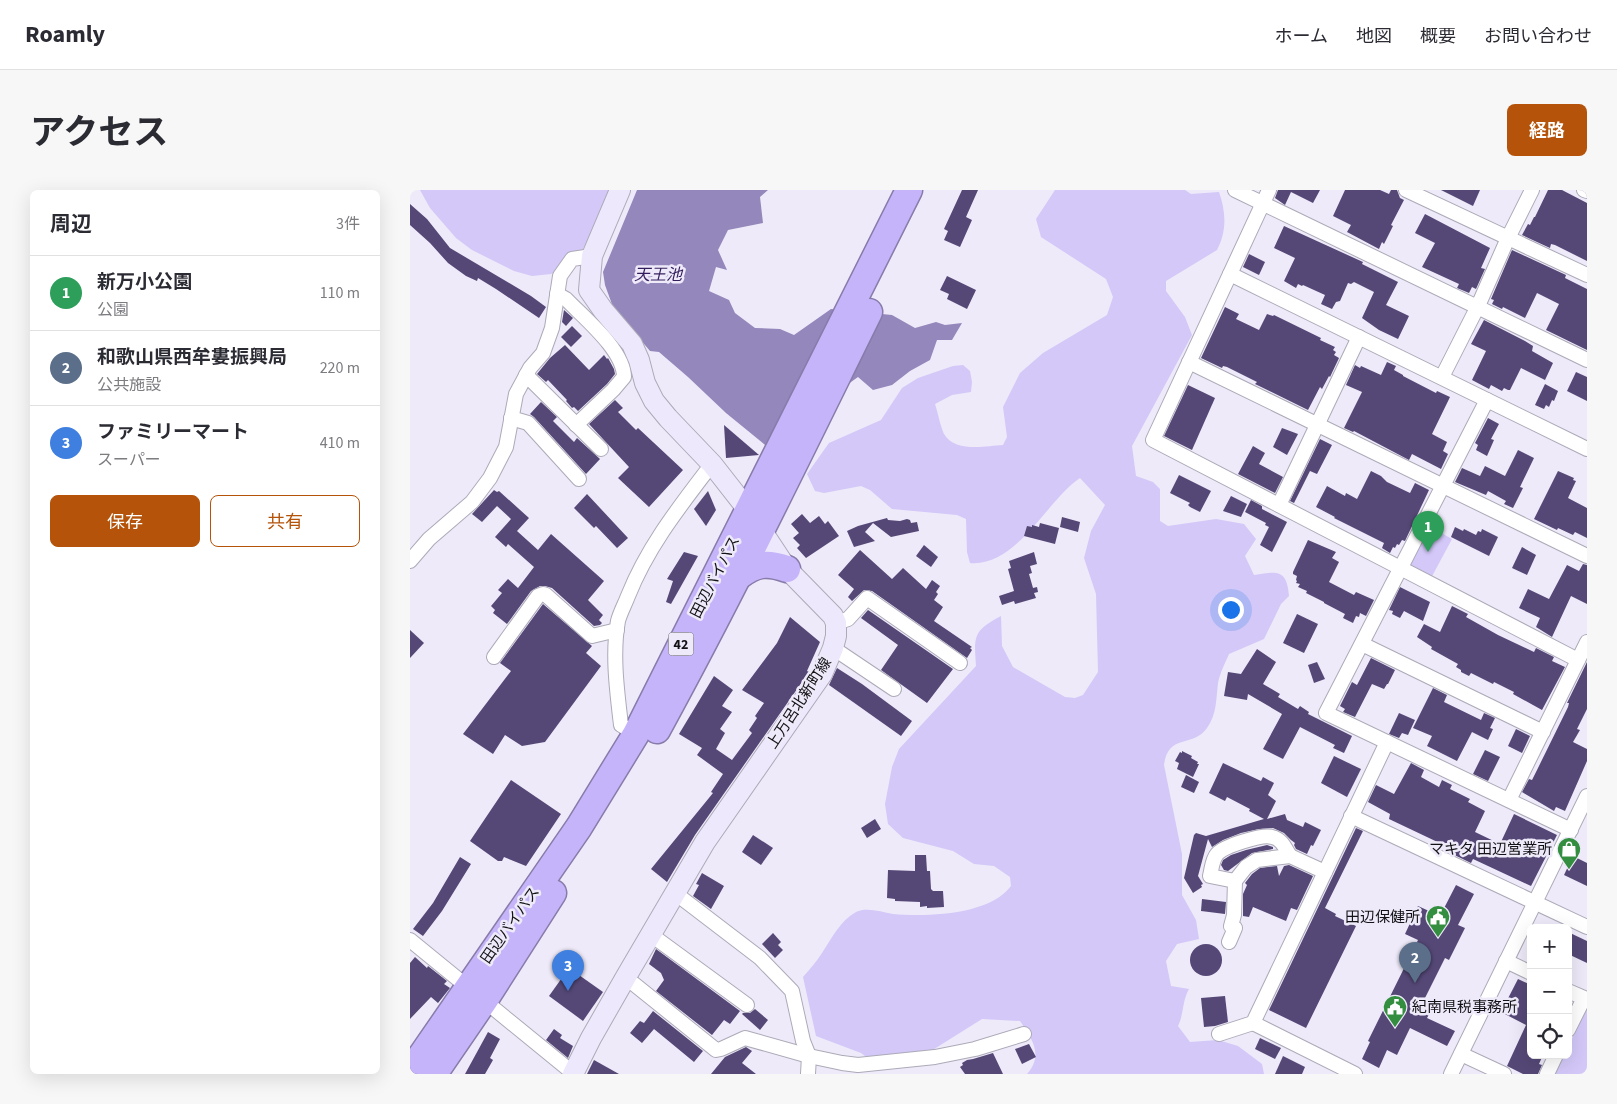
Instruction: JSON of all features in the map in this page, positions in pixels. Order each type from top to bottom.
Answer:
[{"type":"highway","name":"田辺バイパス","points":[[410,1072],[476,994],[649,744],[739,576],[755,521],[909,190]]},
{"type":"highway","name":"田辺バイパス","points":[[434,1074],[476,994],[636,734],[755,521],[929,190]]},
{"type":"highway","points":[[739,576],[755,566],[764,564],[774,564],[787,569]]},
{"type":"main road","points":[[620,190],[592,256],[589,290],[603,310],[632,344],[639,360],[645,383],[654,401],[712,464],[755,521],[787,569],[829,610],[836,623]]},
{"type":"main road","name":"上万呂北新町線","points":[[573,1074],[591,1038],[650,934],[705,842],[822,674],[833,648],[836,636],[836,623]]},
{"type":"street","points":[[1235,190],[1587,360]]},
{"type":"street","points":[[1270,190],[1153,440],[1578,660]]},
{"type":"street","points":[[1406,190],[1587,275]]},
{"type":"street","points":[[1442,377],[1478,306],[1508,238],[1532,190]]},
{"type":"street","points":[[410,561],[429,539],[472,502],[490,478],[506,446],[516,394],[526,375],[543,353],[552,328],[560,276],[572,259],[592,256]]},
{"type":"street","points":[[1230,274],[1587,449]]},
{"type":"street","points":[[557,294],[566,299],[615,350],[624,370],[624,377],[613,390],[576,425]]},
{"type":"street","points":[[1279,505],[1359,337]]},
{"type":"street","points":[[1189,362],[1587,556]]},
{"type":"street","points":[[526,375],[601,449]]},
{"type":"street","points":[[1487,400],[1326,714],[1571,830]]},
{"type":"street","points":[[511,418],[528,423],[579,479]]},
{"type":"street","points":[[636,734],[621,725],[617,690],[616,648],[618,620],[647,555],[664,526],[712,464]]},
{"type":"street","points":[[494,657],[538,596],[542,594],[546,595],[592,636],[617,630]]},
{"type":"street","points":[[836,623],[848,618],[867,598],[960,663]]},
{"type":"street","points":[[1509,800],[1587,642]]},
{"type":"street","points":[[1362,644],[1542,732]]},
{"type":"street","points":[[833,648],[894,689]]},
{"type":"street","points":[[1253,1023],[1386,742]]},
{"type":"street","points":[[1451,1074],[1587,796]]},
{"type":"street","points":[[1351,816],[1587,927]]},
{"type":"street","points":[[1235,881],[1210,876],[1213,860],[1218,852],[1263,836],[1273,837],[1281,841],[1290,856]]},
{"type":"street","points":[[1229,942],[1235,928],[1230,926],[1234,914],[1235,881],[1246,867],[1257,860],[1290,856],[1325,872]]},
{"type":"street","points":[[675,893],[760,958],[792,990],[803,1041],[809,1056],[808,1074]]},
{"type":"street","points":[[650,934],[747,1005]]},
{"type":"street","points":[[410,940],[573,1074]]},
{"type":"street","points":[[1506,961],[1527,971]]},
{"type":"street","points":[[625,978],[712,1049],[720,1049],[745,1038],[809,1056],[858,1065],[935,1057],[975,1049],[1024,1034]]},
{"type":"street","points":[[1572,993],[1584,998],[1572,1022]]},
{"type":"street","points":[[1219,1034],[1253,1023],[1355,1074]]},
{"type":"street","points":[[1461,1054],[1504,1074]]},
{"type":"street","points":[[1548,1074],[1554,1059]]},
{"type":"shaded area","points":[[420,190],[612,190],[581,253],[569,265],[551,274],[532,276],[514,271],[472,250],[456,238],[430,208]]},
{"type":"shaded area","points":[[1055,190],[1185,190],[1191,194],[1219,192],[1221,199],[1224,229],[1217,250],[1166,281],[1166,291],[1185,317],[1192,335],[1132,446],[1136,476],[1153,482],[1160,489],[1160,521],[1168,526],[1216,519],[1244,524],[1256,539],[1245,556],[1254,575],[1279,574],[1283,576],[1288,587],[1289,596],[1281,604],[1264,639],[1229,654],[1219,679],[1214,712],[1207,728],[1195,738],[1170,749],[1166,755],[1164,765],[1182,854],[1182,895],[1196,920],[1199,939],[1177,944],[1166,961],[1171,986],[1189,989],[1178,1026],[1190,1042],[1218,1040],[1238,1046],[1262,1064],[1264,1074],[1027,1074],[1035,1060],[1035,1054],[1029,1034],[1020,1021],[982,1019],[931,1051],[877,1065],[861,1053],[816,1036],[803,977],[818,959],[837,930],[850,916],[865,910],[907,915],[957,912],[988,903],[1001,896],[1011,886],[1010,877],[994,866],[974,864],[953,851],[903,838],[888,824],[885,804],[892,767],[899,749],[976,666],[975,648],[977,635],[980,631],[1001,616],[1002,646],[1013,667],[1065,697],[1075,698],[1083,695],[1098,672],[1096,594],[1084,558],[1091,531],[1105,505],[1080,478],[1067,488],[1030,531],[1002,555],[987,561],[970,563],[967,552],[966,519],[957,515],[892,509],[870,490],[861,486],[824,493],[815,491],[807,474],[829,443],[881,420],[902,388],[918,378],[953,366],[963,365],[970,371],[971,392],[952,395],[935,404],[944,434],[955,444],[963,446],[1003,445],[1007,437],[1003,407],[1020,373],[1043,353],[1107,315],[1113,297],[1106,279],[1041,237],[1036,219]]},
{"type":"shaded area","points":[[1427,525],[1452,539],[1430,580],[1404,566]]},
{"type":"shaded area","points":[[1587,1008],[1587,1074],[1555,1074],[1562,1059],[1572,1059],[1572,1039]]},
{"type":"water","name":"天王池","points":[[637,190],[768,190],[760,197],[763,223],[728,230],[718,250],[727,270],[716,267],[709,291],[729,300],[735,313],[755,328],[780,329],[794,335],[831,309],[892,315],[915,328],[936,322],[945,325],[962,323],[952,340],[937,340],[930,360],[910,371],[892,385],[873,390],[858,377],[777,435],[770,449],[726,413],[659,352],[650,351],[613,307],[605,285],[603,272]]},
{"type":"building","points":[[962,190],[978,190],[966,217],[972,220],[960,247],[944,240],[948,231],[944,229]]},
{"type":"building","points":[[1278,190],[1320,190],[1313,203],[1291,192],[1285,205],[1275,198]]},
{"type":"building","points":[[1345,190],[1380,190],[1389,194],[1391,190],[1397,190],[1400,198],[1404,200],[1384,244],[1382,242],[1379,249],[1347,232],[1351,225],[1333,216]]},
{"type":"building","points":[[1441,190],[1480,190],[1473,206]]},
{"type":"building","points":[[1548,190],[1562,190],[1587,203],[1587,261],[1555,245],[1551,244],[1550,248],[1522,235],[1528,224],[1530,225],[1535,217]]},
{"type":"building","points":[[410,204],[427,219],[450,248],[531,296],[546,307],[539,318],[478,278],[477,281],[466,276],[448,263],[410,225]]},
{"type":"building","points":[[1425,214],[1490,248],[1481,268],[1485,269],[1476,289],[1472,287],[1469,293],[1457,288],[1459,284],[1422,267],[1435,243],[1415,233]]},
{"type":"building","points":[[1284,226],[1363,262],[1362,264],[1398,282],[1386,305],[1409,316],[1398,339],[1379,330],[1362,318],[1374,292],[1354,282],[1348,283],[1340,301],[1336,302],[1332,309],[1321,304],[1325,295],[1303,285],[1298,284],[1296,288],[1284,281],[1295,258],[1274,248]]},
{"type":"building","points":[[1512,250],[1566,275],[1565,278],[1587,289],[1587,350],[1546,330],[1559,304],[1537,293],[1525,318],[1503,307],[1502,309],[1492,304],[1494,300],[1491,299]]},
{"type":"building","points":[[1249,254],[1265,262],[1259,275],[1243,267]]},
{"type":"building","points":[[947,276],[976,290],[967,309],[947,299],[949,294],[940,290]]},
{"type":"building","points":[[1225,307],[1239,314],[1236,319],[1259,330],[1267,314],[1274,315],[1335,347],[1333,350],[1336,352],[1334,355],[1339,358],[1330,377],[1322,389],[1320,387],[1308,410],[1255,384],[1257,382],[1227,367],[1223,366],[1222,368],[1201,358]]},
{"type":"building","points":[[564,310],[573,318],[566,326],[562,322]]},
{"type":"building","points":[[1484,320],[1525,341],[1533,346],[1532,351],[1553,363],[1545,380],[1521,368],[1510,390],[1504,388],[1502,391],[1491,385],[1489,389],[1472,380],[1486,351],[1471,344]]},
{"type":"building","points":[[572,326],[582,336],[571,347],[561,337]]},
{"type":"building","points":[[565,345],[589,370],[604,355],[608,358],[615,374],[578,411],[574,407],[572,408],[548,380],[546,382],[537,374],[550,358]]},
{"type":"building","points":[[1387,362],[1396,366],[1394,370],[1403,376],[1436,393],[1437,391],[1450,397],[1432,434],[1447,442],[1443,451],[1448,454],[1441,469],[1412,454],[1409,460],[1354,431],[1344,428],[1362,392],[1346,385],[1355,365],[1381,375]]},
{"type":"building","points":[[1576,372],[1587,377],[1587,401],[1567,391]]},
{"type":"building","points":[[1545,384],[1558,391],[1554,401],[1552,400],[1549,407],[1546,405],[1544,409],[1535,405]]},
{"type":"building","points":[[1188,385],[1215,398],[1192,450],[1164,436]]},
{"type":"building","points":[[615,400],[623,408],[618,412],[683,470],[649,507],[618,478],[629,467],[589,424]]},
{"type":"building","points":[[541,402],[557,417],[553,421],[574,442],[577,438],[600,459],[586,474],[530,414]]},
{"type":"building","points":[[1488,418],[1499,424],[1491,439],[1494,440],[1487,456],[1476,450],[1478,445],[1475,443]]},
{"type":"building","points":[[724,425],[759,455],[726,458]]},
{"type":"building","points":[[1282,428],[1298,434],[1287,455],[1273,447]]},
{"type":"building","points":[[1320,439],[1332,445],[1317,474],[1310,471],[1294,503],[1290,501]]},
{"type":"building","points":[[1253,446],[1265,453],[1259,464],[1283,477],[1275,493],[1238,474]]},
{"type":"building","points":[[1518,450],[1534,458],[1520,487],[1523,488],[1513,508],[1504,504],[1506,501],[1488,491],[1486,495],[1455,482],[1462,468],[1480,476],[1485,466],[1505,476]]},
{"type":"building","points":[[1371,471],[1381,476],[1387,482],[1410,493],[1415,483],[1429,490],[1405,541],[1402,540],[1399,545],[1397,544],[1395,548],[1393,547],[1390,553],[1382,548],[1384,543],[1316,507],[1327,486],[1345,496],[1346,493],[1357,499]]},
{"type":"building","points":[[1558,471],[1574,478],[1573,480],[1576,481],[1568,498],[1587,508],[1587,538],[1575,532],[1573,535],[1558,528],[1557,530],[1534,519]]},
{"type":"building","points":[[1179,475],[1211,491],[1200,512],[1190,507],[1188,505],[1190,503],[1170,493]]},
{"type":"building","points":[[494,490],[499,491],[529,518],[517,531],[538,550],[551,534],[604,581],[588,600],[603,615],[599,620],[602,623],[600,625],[594,626],[552,588],[545,586],[540,586],[531,591],[507,624],[493,613],[495,610],[491,606],[502,593],[498,590],[508,579],[518,588],[534,567],[508,544],[506,547],[495,537],[511,519],[497,506],[482,522],[472,514]]},
{"type":"building","points":[[708,491],[716,510],[706,526],[694,509]]},
{"type":"building","points":[[587,494],[628,538],[617,548],[596,526],[594,528],[574,508]]},
{"type":"building","points":[[1231,496],[1247,504],[1241,517],[1223,511]]},
{"type":"building","points":[[1251,500],[1262,506],[1262,509],[1287,522],[1272,552],[1260,545],[1269,527],[1265,525],[1266,523],[1245,512]]},
{"type":"building","points":[[802,514],[810,523],[819,516],[825,524],[828,521],[839,536],[806,558],[797,548],[800,545],[793,538],[799,533],[791,524]]},
{"type":"building","points":[[1062,517],[1080,522],[1078,532],[1060,527]]},
{"type":"building","points":[[887,518],[888,520],[900,521],[907,519],[911,523],[917,522],[919,531],[891,537],[873,523],[865,532],[875,541],[854,547],[847,531]]},
{"type":"building","points":[[1040,523],[1059,528],[1055,544],[1024,536],[1027,526],[1039,527]]},
{"type":"building","points":[[1455,527],[1476,535],[1482,529],[1498,537],[1489,556],[1451,537]]},
{"type":"building","points":[[1308,540],[1336,552],[1332,558],[1339,562],[1329,582],[1354,595],[1356,592],[1374,600],[1366,616],[1360,613],[1359,617],[1356,616],[1353,623],[1343,618],[1345,614],[1298,587],[1300,584],[1296,583],[1297,576],[1293,572]]},
{"type":"building","points":[[924,545],[938,557],[931,567],[916,556]]},
{"type":"building","points":[[1522,547],[1536,555],[1527,575],[1512,568]]},
{"type":"building","points":[[860,550],[892,579],[903,568],[926,589],[932,580],[940,586],[934,600],[943,607],[934,621],[972,647],[967,658],[872,591],[864,590],[852,601],[848,597],[854,589],[838,575]]},
{"type":"building","points":[[684,552],[698,556],[671,604],[666,602],[673,581],[667,579]]},
{"type":"building","points":[[1034,552],[1037,564],[1030,566],[1032,573],[1029,574],[1033,588],[1037,587],[1038,592],[1034,593],[1036,598],[1015,604],[1014,601],[1002,605],[999,596],[1014,591],[1008,569],[1011,568],[1009,561]]},
{"type":"building","points":[[1583,564],[1587,565],[1587,604],[1571,596],[1552,637],[1536,627],[1540,618],[1519,608],[1528,589],[1549,599],[1567,565],[1579,571]]},
{"type":"building","points":[[1400,587],[1430,602],[1423,621],[1404,611],[1400,618],[1392,614],[1393,611],[1389,610]]},
{"type":"building","points":[[543,604],[592,646],[586,653],[601,666],[545,742],[522,746],[505,735],[493,754],[463,734],[511,671],[500,663]]},
{"type":"building","points":[[1452,606],[1468,614],[1466,617],[1498,635],[1534,652],[1536,648],[1554,657],[1552,661],[1565,667],[1542,710],[1494,682],[1493,684],[1471,673],[1469,676],[1461,672],[1456,667],[1458,664],[1431,649],[1432,647],[1417,637],[1424,624],[1440,632]]},
{"type":"building","points":[[868,610],[953,669],[927,703],[881,670],[898,645],[861,618]]},
{"type":"building","points":[[1297,614],[1318,624],[1304,653],[1283,643]]},
{"type":"building","points":[[790,617],[820,642],[807,671],[809,672],[695,835],[667,882],[651,869],[713,793],[711,792],[723,774],[697,755],[702,748],[679,734],[714,676],[733,690],[722,706],[732,712],[720,729],[725,733],[716,749],[732,760],[752,733],[749,730],[757,718],[755,716],[764,703],[742,690],[777,643]]},
{"type":"building","points":[[410,630],[424,643],[410,658]]},
{"type":"building","points":[[1257,649],[1276,662],[1263,684],[1280,694],[1278,697],[1298,709],[1300,706],[1309,712],[1308,714],[1352,736],[1344,753],[1333,748],[1335,745],[1300,727],[1283,759],[1263,749],[1282,714],[1248,694],[1247,700],[1224,696],[1228,672],[1241,674]]},
{"type":"building","points":[[1371,658],[1395,670],[1384,689],[1372,684],[1355,717],[1343,712],[1345,709],[1340,706],[1352,682],[1357,685]]},
{"type":"building","points":[[1317,662],[1325,679],[1314,683],[1308,665]]},
{"type":"building","points":[[1587,662],[1587,709],[1577,729],[1580,730],[1573,742],[1587,749],[1587,761],[1565,811],[1556,807],[1554,811],[1522,792],[1529,779],[1532,780],[1568,707],[1569,703],[1567,703]]},
{"type":"building","points":[[837,668],[912,721],[901,736],[829,685]]},
{"type":"building","points":[[1433,688],[1447,695],[1444,702],[1481,720],[1484,713],[1495,718],[1490,728],[1493,729],[1488,740],[1472,732],[1457,761],[1427,746],[1432,736],[1413,728]]},
{"type":"building","points":[[1399,713],[1415,720],[1408,735],[1402,733],[1399,738],[1389,734]]},
{"type":"building","points":[[1516,729],[1530,736],[1522,753],[1508,746]]},
{"type":"building","points":[[1485,750],[1500,757],[1488,781],[1473,774]]},
{"type":"building","points":[[1182,751],[1192,756],[1191,758],[1199,764],[1193,777],[1177,769],[1179,763],[1175,761]]},
{"type":"building","points":[[1334,756],[1361,769],[1347,797],[1321,783]]},
{"type":"building","points":[[1223,763],[1261,781],[1263,777],[1274,783],[1268,795],[1276,801],[1267,819],[1285,814],[1287,820],[1303,827],[1305,822],[1321,830],[1307,854],[1296,849],[1295,843],[1284,833],[1273,828],[1241,833],[1223,840],[1212,847],[1208,839],[1198,876],[1203,884],[1201,885],[1202,887],[1193,893],[1184,878],[1194,835],[1196,833],[1206,836],[1264,819],[1227,797],[1225,801],[1209,793]]},
{"type":"building","points":[[1411,763],[1424,770],[1421,777],[1439,787],[1442,780],[1452,785],[1450,789],[1470,799],[1468,802],[1485,811],[1475,832],[1500,844],[1514,814],[1557,835],[1531,886],[1473,859],[1471,863],[1446,851],[1448,847],[1389,819],[1390,814],[1368,802],[1376,785],[1394,794]]},
{"type":"building","points":[[1186,775],[1199,782],[1194,793],[1181,787]]},
{"type":"building","points":[[511,780],[561,814],[526,866],[504,857],[502,861],[498,861],[470,841]]},
{"type":"building","points":[[875,819],[881,829],[867,838],[861,828]]},
{"type":"building","points":[[1356,828],[1363,831],[1325,908],[1336,914],[1335,916],[1356,926],[1306,1028],[1269,1010]]},
{"type":"building","points":[[753,835],[773,848],[761,865],[742,852]]},
{"type":"building","points":[[1267,845],[1273,847],[1273,849],[1252,853],[1228,871],[1224,870],[1221,865],[1223,860],[1231,855]]},
{"type":"building","points":[[915,855],[926,855],[927,871],[930,871],[931,889],[933,891],[943,891],[944,907],[920,907],[920,902],[895,901],[895,899],[887,898],[888,870],[915,871]]},
{"type":"building","points":[[1573,856],[1587,863],[1587,886],[1564,875]]},
{"type":"building","points":[[460,857],[471,864],[442,911],[423,936],[413,929],[433,903]]},
{"type":"building","points":[[1289,865],[1313,876],[1297,910],[1291,908],[1286,921],[1253,907],[1249,917],[1243,916],[1243,894],[1247,885],[1245,883],[1252,874],[1260,868],[1277,866],[1279,876],[1284,866]]},
{"type":"building","points":[[702,873],[724,886],[711,909],[693,896],[699,885],[696,884]]},
{"type":"building","points":[[1456,885],[1474,894],[1458,925],[1465,928],[1449,960],[1445,958],[1424,1000],[1434,1005],[1427,1018],[1455,1031],[1447,1046],[1410,1028],[1397,1055],[1387,1050],[1379,1068],[1362,1059],[1370,1042],[1368,1041],[1418,940],[1405,934],[1418,906],[1440,916]]},
{"type":"building","points":[[1202,899],[1226,902],[1225,914],[1201,911]]},
{"type":"building","points":[[773,933],[781,942],[778,945],[783,950],[775,958],[762,944]]},
{"type":"building","points":[[1572,934],[1587,941],[1587,963],[1572,956]]},
{"type":"building","points":[[1206,944],[1218,948],[1222,960],[1218,972],[1206,976],[1194,972],[1190,960],[1194,948]]},
{"type":"building","points":[[656,949],[740,1011],[730,1024],[724,1020],[712,1035],[656,991],[664,980],[661,973],[649,964]]},
{"type":"building","points":[[415,957],[427,968],[428,966],[447,981],[444,984],[450,988],[438,1003],[431,997],[410,1019],[410,963]]},
{"type":"building","points":[[569,968],[603,992],[583,1021],[549,996]]},
{"type":"building","points":[[1518,979],[1527,983],[1527,1059],[1541,1059],[1539,1064],[1542,1065],[1538,1074],[1523,1074],[1507,1066],[1526,1025],[1501,1012]]},
{"type":"building","points":[[1225,996],[1228,1022],[1204,1027],[1201,998]]},
{"type":"building","points":[[755,1009],[768,1020],[760,1030],[742,1014],[750,1013]]},
{"type":"building","points":[[653,1011],[703,1051],[694,1062],[654,1029],[642,1043],[630,1033],[640,1021],[644,1023]]},
{"type":"building","points":[[554,1029],[562,1035],[560,1038],[573,1046],[568,1058],[546,1040]]},
{"type":"building","points":[[488,1032],[500,1039],[490,1058],[493,1060],[485,1074],[465,1074]]},
{"type":"building","points":[[1260,1038],[1281,1048],[1275,1059],[1255,1049]]},
{"type":"building","points":[[1029,1044],[1036,1057],[1022,1064],[1015,1049]]},
{"type":"building","points":[[746,1047],[752,1051],[742,1063],[756,1074],[711,1074],[725,1057]]},
{"type":"building","points":[[993,1053],[1003,1074],[965,1074],[960,1067],[967,1060]]},
{"type":"building","points":[[1283,1056],[1305,1067],[1302,1074],[1275,1074]]},
{"type":"building","points":[[594,1060],[619,1074],[587,1074]]},
{"type":"place","name":"新万小公園","points":[[1428,552]]},
{"type":"place","name":"マキタ 田辺営業所","points":[[1569,870]]},
{"type":"place","name":"田辺保健所","points":[[1438,938]]},
{"type":"place","name":"和歌山県西牟婁振興局","points":[[1415,983]]},
{"type":"place","name":"ファミリーマート","points":[[568,991]]},
{"type":"place","name":"紀南県税事務所","points":[[1395,1028]]}]
